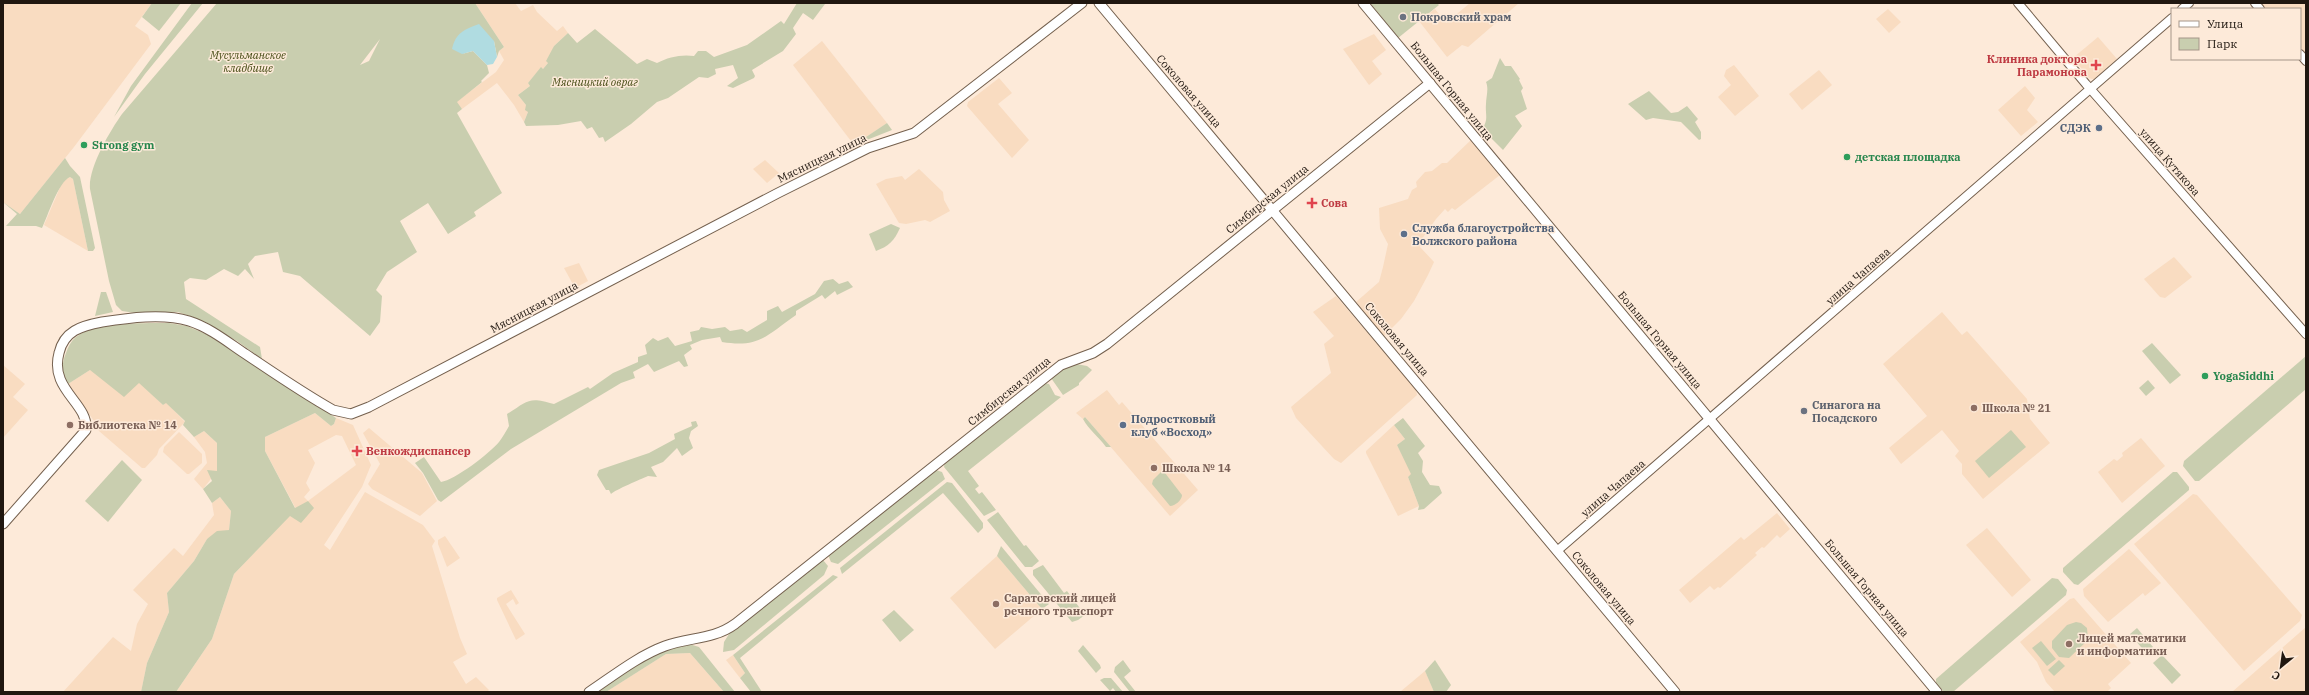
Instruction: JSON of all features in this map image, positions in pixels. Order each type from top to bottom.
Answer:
[{"type":"main road","name":"Мясницкая улица","points":[[3,524],[86,430],[83,415],[63,386],[57,369],[59,352],[62,344],[78,327],[127,319],[163,318],[188,321],[215,334],[333,410],[344,414],[358,412],[424,380],[785,189],[868,148],[914,133],[1082,3]]},
{"type":"main road","name":"Соколовая улица","points":[[1099,3],[1274,210],[1675,692]]},
{"type":"main road","name":"Большая Горная улица","points":[[1363,3],[1937,692]]},
{"type":"main road","name":"Симбирская улица","points":[[588,692],[663,646],[685,640],[709,637],[725,631],[735,624],[1061,364],[1093,353],[1107,344],[1430,83]]},
{"type":"street","name":"улица Кутякова","points":[[2018,3],[2090,89],[2306,334]]},
{"type":"street","name":"улица Чапаева","points":[[1557,551],[2171,19]]},
{"type":"shaded area","points":[[3,3],[152,3],[135,26],[148,35],[151,44],[74,147],[20,214],[3,202]]},
{"type":"shaded area","points":[[475,3],[515,3],[521,11],[533,5],[537,12],[557,31],[563,26],[568,33],[554,46],[548,63],[543,69],[541,68],[528,83],[530,86],[518,95],[526,105],[528,112],[524,122],[514,105],[497,83],[462,109],[456,102],[496,72],[504,60],[499,51],[504,47]]},
{"type":"shaded area","points":[[1470,3],[1519,3],[1468,47],[1462,45],[1447,57],[1419,21],[1435,9],[1446,23]]},
{"type":"shaded area","points":[[2261,3],[2306,3],[2306,54],[2301,48],[2301,8],[2265,8]]},
{"type":"shaded area","points":[[1888,9],[1901,22],[1889,33],[1876,19]]},
{"type":"shaded area","points":[[1374,34],[1386,50],[1372,61],[1382,74],[1369,85],[1343,49]]},
{"type":"shaded area","points":[[2098,37],[2117,59],[2095,79],[2092,79],[2089,78],[2073,58]]},
{"type":"shaded area","points":[[822,41],[887,123],[854,145],[793,65]]},
{"type":"shaded area","points":[[1734,65],[1759,96],[1735,116],[1718,97],[1731,85],[1724,76],[1726,70]]},
{"type":"shaded area","points":[[1819,70],[1832,85],[1802,110],[1789,94]]},
{"type":"shaded area","points":[[999,78],[1012,93],[998,104],[1029,140],[1012,158],[967,106],[968,102]]},
{"type":"shaded area","points":[[2025,86],[2035,98],[2027,110],[2038,122],[2021,136],[1998,110]]},
{"type":"shaded area","name":"Служба благоустройства Волжского района","points":[[1471,140],[1500,175],[1455,210],[1452,208],[1448,212],[1445,209],[1436,219],[1419,243],[1420,247],[1434,262],[1414,301],[1401,319],[1383,337],[1356,302],[1379,282],[1383,267],[1388,244],[1380,229],[1379,208],[1408,199],[1412,190],[1417,187],[1416,182],[1425,172],[1432,171],[1442,163],[1447,163]]},
{"type":"shaded area","points":[[765,160],[779,173],[767,183],[753,169]]},
{"type":"shaded area","points":[[919,169],[943,192],[944,200],[950,211],[930,222],[925,220],[906,224],[899,223],[876,184],[886,179],[902,176],[905,180]]},
{"type":"shaded area","points":[[70,177],[73,179],[88,251],[44,225],[61,185],[65,179]]},
{"type":"shaded area","points":[[2174,257],[2192,277],[2165,298],[2160,297],[2144,279]]},
{"type":"shaded area","points":[[579,263],[588,281],[575,288],[564,268]]},
{"type":"shaded area","points":[[1336,296],[1416,390],[1417,395],[1341,463],[1334,459],[1296,418],[1291,407],[1331,373],[1324,344],[1334,336],[1313,312]]},
{"type":"shaded area","name":"Школа № 21","points":[[1942,312],[1962,335],[1967,331],[2027,399],[2030,419],[2050,443],[1983,499],[1962,474],[1962,464],[1955,456],[1959,451],[1942,430],[1901,464],[1889,448],[1927,416],[1883,364]]},
{"type":"shaded area","points":[[3,365],[25,384],[13,397],[28,410],[3,438]]},
{"type":"shaded area","points":[[90,370],[139,382],[163,405],[166,402],[185,422],[159,449],[157,455],[145,468],[142,468],[99,431],[94,421],[68,384]]},
{"type":"shaded area","name":"Школа № 14","points":[[1107,390],[1119,405],[1122,402],[1198,490],[1170,516],[1085,417],[1083,419],[1076,413]]},
{"type":"shaded area","points":[[315,413],[331,426],[334,424],[336,418],[353,425],[371,465],[362,487],[324,545],[330,550],[365,492],[423,525],[435,541],[432,546],[460,638],[467,654],[453,662],[466,684],[476,677],[489,690],[487,692],[176,692],[212,639],[234,574],[296,509],[265,451],[265,437]],"holes":[[[336,435],[342,436],[356,465],[308,501],[304,497],[310,490],[306,483],[315,463],[308,450]]]},
{"type":"shaded area","points":[[1394,425],[1405,439],[1397,445],[1412,474],[1408,477],[1419,506],[1398,516],[1366,453],[1366,451]]},
{"type":"shaded area","points":[[369,428],[422,473],[437,501],[420,516],[372,489],[368,484],[380,464],[363,433]]},
{"type":"shaded area","points":[[204,431],[217,443],[217,471],[203,489],[194,479],[207,463],[205,452],[194,437]]},
{"type":"shaded area","points":[[179,432],[202,454],[202,463],[189,474],[187,474],[163,452],[164,447]]},
{"type":"shaded area","points":[[2141,438],[2165,466],[2122,503],[2098,472],[2114,459],[2117,461],[2123,456],[2122,453]]},
{"type":"shaded area","points":[[2193,494],[2197,495],[2302,615],[2300,621],[2244,671],[2134,544]]},
{"type":"shaded area","points":[[220,497],[231,511],[229,530],[207,539],[194,561],[167,593],[169,612],[147,663],[141,692],[63,692],[113,637],[131,651],[137,624],[148,604],[133,590],[174,548],[183,556],[214,515],[212,503]]},
{"type":"shaded area","points":[[1777,513],[1790,529],[1780,538],[1777,535],[1764,548],[1762,547],[1755,553],[1757,555],[1720,588],[1718,587],[1714,590],[1710,586],[1690,603],[1679,590],[1741,537],[1744,540]]},
{"type":"shaded area","points":[[1987,528],[2031,580],[2012,597],[1966,545]]},
{"type":"shaded area","points":[[445,536],[460,558],[447,567],[438,544],[438,540]]},
{"type":"shaded area","points":[[2129,549],[2161,583],[2145,596],[2143,593],[2108,622],[2084,596],[2083,589]]},
{"type":"shaded area","name":"Саратовский лицей речного транспорт","points":[[997,556],[1042,609],[995,649],[950,598]]},
{"type":"shaded area","points":[[511,590],[519,603],[516,605],[513,599],[506,604],[525,634],[516,640],[497,600],[497,598]]},
{"type":"shaded area","name":"Лицей математики и информатики","points":[[2074,598],[2131,663],[2108,684],[2111,688],[2107,692],[2055,692],[2046,682],[2037,662],[2020,642],[2070,599]]},
{"type":"shaded area","points":[[2306,627],[2306,692],[2232,692]]},
{"type":"shaded area","points":[[690,653],[724,692],[606,692],[666,654]]},
{"type":"shaded area","points":[[733,655],[745,673],[740,678],[726,660]]},
{"type":"shaded area","points":[[1425,671],[1434,692],[1400,692]]},
{"type":"green space","points":[[152,3],[181,3],[159,31],[142,17]]},
{"type":"green space","points":[[192,3],[203,3],[145,74],[114,117],[131,86]]},
{"type":"green space","name":"Мусульманское кладбище","points":[[217,3],[475,3],[504,47],[499,51],[497,57],[494,41],[462,54],[473,51],[487,65],[489,73],[481,81],[482,82],[457,102],[462,109],[457,113],[502,193],[474,212],[476,216],[448,234],[428,203],[400,221],[417,252],[387,272],[376,290],[382,296],[380,322],[370,336],[300,276],[283,272],[278,252],[255,256],[248,264],[254,279],[245,269],[238,276],[224,269],[206,280],[190,278],[184,282],[186,299],[260,347],[262,359],[237,341],[193,317],[178,312],[135,313],[122,311],[116,305],[109,281],[90,189],[90,180],[92,171],[101,150],[122,114]],"holes":[[[380,39],[369,61],[360,65]]]},
{"type":"green space","name":"Мясницкий овраг","points":[[797,3],[825,4],[813,20],[803,13],[793,28],[796,34],[783,51],[752,70],[755,76],[754,78],[733,88],[727,86],[738,78],[733,65],[715,69],[716,74],[708,78],[699,77],[668,98],[657,102],[631,124],[605,142],[603,137],[599,138],[592,127],[587,129],[581,121],[558,125],[526,126],[524,122],[528,112],[525,110],[526,105],[518,95],[530,86],[528,83],[541,67],[543,69],[548,63],[546,61],[554,46],[568,33],[577,43],[595,29],[637,64],[647,59],[657,63],[675,56],[694,56],[698,51],[706,51],[714,57],[747,45],[781,21],[784,24]]},
{"type":"green space","name":"Покровский храм","points":[[1370,3],[1437,3],[1439,5],[1398,38]]},
{"type":"green space","points":[[1500,58],[1505,66],[1511,66],[1520,79],[1519,80],[1523,88],[1521,91],[1527,109],[1515,116],[1522,126],[1503,150],[1482,129],[1486,120],[1486,82],[1492,78]]},
{"type":"green space","points":[[1649,91],[1671,113],[1678,112],[1687,106],[1698,119],[1695,122],[1701,132],[1701,139],[1699,140],[1681,122],[1653,118],[1646,120],[1628,104]]},
{"type":"green space","points":[[887,123],[892,130],[854,145]]},
{"type":"green space","points":[[65,158],[80,177],[95,248],[93,251],[88,251],[73,179],[70,177],[61,185],[57,192],[42,228],[36,226],[6,226],[17,214],[3,202],[20,214]]},
{"type":"green space","points":[[891,224],[900,228],[898,233],[891,242],[876,251],[869,234]]},
{"type":"green space","points":[[833,279],[839,284],[848,281],[853,287],[837,295],[835,291],[825,299],[822,295],[796,311],[796,315],[770,334],[754,341],[746,343],[722,342],[720,337],[702,340],[690,345],[692,349],[684,355],[688,366],[684,367],[679,361],[654,372],[648,364],[633,372],[635,378],[621,383],[511,449],[441,502],[438,500],[423,473],[415,463],[424,457],[441,482],[447,480],[472,465],[494,447],[509,426],[507,414],[524,403],[539,400],[554,404],[588,387],[590,389],[613,373],[638,362],[638,357],[647,354],[645,345],[653,338],[658,341],[668,337],[675,346],[692,341],[690,332],[699,330],[701,327],[712,329],[725,327],[730,331],[742,329],[747,332],[767,320],[767,311],[778,306],[782,312],[815,294],[824,281]]},
{"type":"green space","points":[[101,292],[106,292],[113,312],[95,316]]},
{"type":"green space","points":[[169,323],[187,326],[208,335],[336,418],[334,424],[331,426],[315,413],[265,437],[265,451],[295,508],[308,501],[314,508],[301,523],[290,516],[234,574],[212,639],[176,692],[141,692],[147,663],[169,612],[167,593],[194,561],[207,539],[217,531],[229,530],[231,511],[220,497],[212,503],[203,489],[212,481],[207,470],[217,471],[217,443],[204,431],[194,437],[183,425],[185,421],[166,403],[163,405],[139,383],[124,397],[90,370],[68,384],[63,373],[63,365],[64,357],[71,342],[84,332],[95,328],[120,324]]},
{"type":"green space","points":[[2152,343],[2181,375],[2170,384],[2142,351]]},
{"type":"green space","points":[[2306,356],[2306,389],[2199,481],[2195,481],[2183,466],[2184,461]]},
{"type":"green space","points":[[1076,364],[1087,366],[1092,370],[1079,383],[1079,385],[1063,395],[1051,378],[1064,367]]},
{"type":"green space","points":[[2148,380],[2155,388],[2146,396],[2139,388]]},
{"type":"green space","points":[[1045,383],[1049,384],[1055,395],[1061,397],[968,471],[979,486],[975,489],[979,494],[982,492],[996,510],[984,516],[944,467],[945,461]]},
{"type":"green space","points":[[1085,417],[1111,447],[1106,447],[1091,430],[1083,419]]},
{"type":"green space","points":[[1403,418],[1425,446],[1418,453],[1423,461],[1422,472],[1430,485],[1439,486],[1442,493],[1424,509],[1418,510],[1419,506],[1408,477],[1411,474],[1397,445],[1405,439],[1394,425]]},
{"type":"green space","points":[[696,421],[698,426],[691,431],[689,438],[693,448],[682,456],[677,448],[663,462],[651,467],[657,477],[648,476],[611,494],[609,490],[606,490],[597,475],[599,470],[649,453],[675,439],[674,434],[692,426],[691,422]]},
{"type":"green space","points":[[2011,430],[2026,447],[1989,478],[1975,461]]},
{"type":"green space","points":[[122,460],[142,480],[108,522],[85,501]]},
{"type":"green space","points":[[936,470],[942,472],[945,479],[838,564],[831,562],[828,555]]},
{"type":"green space","points":[[1161,472],[1165,473],[1182,495],[1180,501],[1172,506],[1170,506],[1152,484],[1153,480]]},
{"type":"green space","points":[[2173,472],[2177,472],[2189,487],[2189,490],[2078,585],[2074,584],[2063,572],[2063,568]]},
{"type":"green space","points":[[947,482],[952,483],[983,523],[983,528],[978,533],[943,493],[842,574],[840,568]]},
{"type":"green space","points":[[998,512],[1024,546],[1026,545],[1039,561],[1032,567],[1025,567],[987,520]]},
{"type":"green space","points":[[1001,546],[1049,604],[1042,609],[997,556]]},
{"type":"green space","points":[[823,560],[828,566],[824,575],[734,650],[723,652],[724,642],[729,634]]},
{"type":"green space","points":[[1043,565],[1064,593],[1067,591],[1085,615],[1072,622],[1033,575],[1033,570]]},
{"type":"green space","points":[[833,575],[838,577],[740,658],[762,692],[751,692],[740,678],[745,673],[733,655]]},
{"type":"green space","points":[[2052,578],[2058,579],[2067,590],[2066,595],[1953,692],[1944,692],[1936,683],[1936,679]]},
{"type":"green space","points":[[894,610],[914,630],[900,642],[882,620]]},
{"type":"green space","points":[[2076,622],[2081,623],[2087,628],[2088,640],[2069,658],[2059,657],[2052,648],[2052,641],[2067,625]]},
{"type":"green space","points":[[2137,628],[2153,647],[2146,653],[2130,634]]},
{"type":"green space","points":[[2041,641],[2056,659],[2047,666],[2032,648]]},
{"type":"green space","points":[[686,643],[699,647],[735,692],[724,692],[690,653],[666,654],[606,692],[595,692],[628,670],[650,658]]},
{"type":"green space","points":[[1083,645],[1100,665],[1101,668],[1096,673],[1078,651]]},
{"type":"green space","points":[[2162,655],[2181,675],[2172,684],[2153,663]]},
{"type":"green space","points":[[1123,660],[1131,671],[1124,677],[1136,692],[1130,692],[1114,672],[1115,667]]},
{"type":"green space","points":[[1435,660],[1451,685],[1446,692],[1434,692],[1425,671]]},
{"type":"green space","points":[[2059,660],[2065,666],[2054,676],[2048,670]]},
{"type":"green space","points":[[1104,678],[1111,678],[1123,692],[1116,692],[1113,688],[1110,691],[1100,680]]},
{"type":"water","points":[[479,24],[494,41],[497,57],[493,64],[487,65],[473,51],[462,54],[452,49],[458,35],[461,32]]},
{"type":"place","name":"Покровский храм","points":[[1403,17]]},
{"type":"place","name":"Клиника доктора Парамонова","points":[[2096,65]]},
{"type":"place","name":"СДЭК","points":[[2099,128]]},
{"type":"place","name":"Strong gym","points":[[84,145]]},
{"type":"place","name":"детская площадка","points":[[1847,157]]},
{"type":"place","name":"Сова","points":[[1312,203]]},
{"type":"place","name":"Служба благоустройства Волжского района","points":[[1404,234]]},
{"type":"place","name":"YogaSiddhi","points":[[2205,376]]},
{"type":"place","name":"Школа № 21","points":[[1974,408]]},
{"type":"place","name":"Синагога на Посадского","points":[[1804,411]]},
{"type":"place","name":"Библиотека № 14","points":[[70,425]]},
{"type":"place","name":"Подростковый клуб «Восход»","points":[[1123,425]]},
{"type":"place","name":"Венкождиспансер","points":[[357,451]]},
{"type":"place","name":"Школа № 14","points":[[1154,468]]},
{"type":"place","name":"Саратовский лицей речного транспорт","points":[[996,604]]},
{"type":"place","name":"Лицей математики и информатики","points":[[2069,644]]}]
